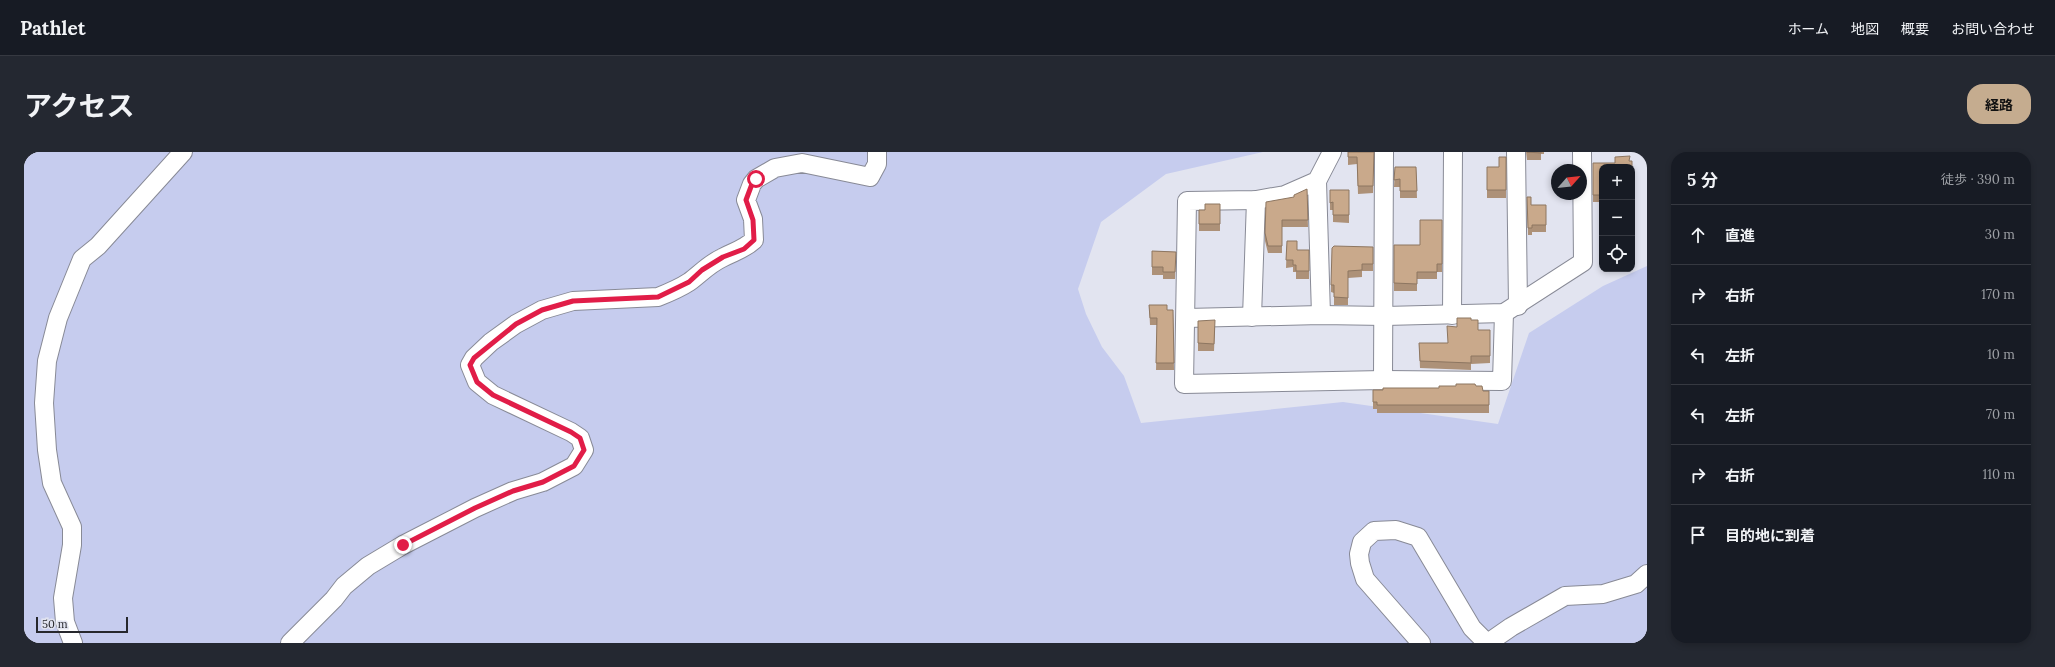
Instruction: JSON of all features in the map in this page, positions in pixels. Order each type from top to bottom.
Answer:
[{"type":"street","points":[[73,643],[65,622],[63,598],[72,546],[72,527],[52,483],[48,459],[44,403],[47,361],[58,318],[82,259],[98,246],[183,152]]},
{"type":"street","points":[[290,643],[334,599],[344,586],[368,566],[403,545],[475,508],[513,491],[543,482],[574,466],[578,462],[584,450],[580,438],[571,432],[493,395],[477,382],[470,365],[474,358],[491,342],[516,324],[542,310],[573,301],[658,297],[666,294],[689,282],[702,270],[723,257],[744,249],[754,240],[753,220],[746,200],[752,184],[756,179],[775,168],[802,163],[870,177],[877,164],[877,152]]},
{"type":"street","points":[[1321,314],[1317,182],[1332,152]]},
{"type":"street","points":[[1384,152],[1384,380]]},
{"type":"street","points":[[1452,314],[1453,152]]},
{"type":"street","points":[[1317,182],[1285,195],[1256,200],[1187,201],[1184,384],[1384,380],[1502,381],[1511,310],[1516,152]]},
{"type":"street","points":[[1186,318],[1321,314],[1385,316],[1511,310],[1583,262],[1582,152]]},
{"type":"street","points":[[1252,317],[1256,200]]},
{"type":"street","points":[[1422,643],[1365,579],[1359,554],[1362,542],[1374,531],[1396,530],[1418,537],[1472,628],[1487,643],[1511,627],[1565,596],[1603,594],[1636,584],[1647,574]]},
{"type":"shaded area","points":[[24,152],[1263,152],[1166,174],[1101,222],[1078,289],[1086,314],[1102,347],[1124,376],[1141,423],[1343,402],[1498,424],[1529,333],[1603,286],[1647,266],[1647,643],[24,643]]},
{"type":"building","points":[[1348,152],[1374,152],[1373,186],[1358,186],[1357,157],[1348,157]]},
{"type":"building","points":[[1630,156],[1629,161],[1632,161],[1632,164],[1599,164],[1599,195],[1593,195],[1593,163],[1615,163],[1615,157]]},
{"type":"building","points":[[1499,157],[1506,157],[1506,190],[1487,190],[1487,167],[1499,167]]},
{"type":"building","points":[[1395,167],[1416,167],[1417,191],[1400,191],[1400,179],[1394,180]]},
{"type":"building","points":[[1307,189],[1308,220],[1282,220],[1282,246],[1268,246],[1265,233],[1266,202],[1294,197],[1294,195]]},
{"type":"building","points":[[1330,190],[1349,190],[1349,215],[1333,215],[1333,202],[1330,203]]},
{"type":"building","points":[[1527,197],[1531,197],[1531,205],[1546,205],[1546,225],[1532,225],[1532,228],[1528,228]]},
{"type":"building","points":[[1205,204],[1220,204],[1220,224],[1199,224],[1199,210],[1205,210]]},
{"type":"building","points":[[1420,220],[1442,220],[1442,264],[1437,264],[1437,272],[1417,272],[1417,284],[1394,283],[1394,245],[1420,245]]},
{"type":"building","points":[[1287,241],[1297,241],[1297,250],[1309,250],[1309,271],[1296,271],[1296,265],[1293,265],[1293,260],[1286,260]]},
{"type":"building","points":[[1334,246],[1373,247],[1373,264],[1362,264],[1362,270],[1348,271],[1348,298],[1334,297],[1334,285],[1331,285],[1332,248]]},
{"type":"building","points":[[1152,251],[1176,252],[1175,272],[1163,272],[1163,267],[1152,267]]},
{"type":"building","points":[[1149,305],[1167,305],[1167,310],[1173,310],[1174,363],[1156,363],[1157,318],[1150,318]]},
{"type":"building","points":[[1457,318],[1471,318],[1471,320],[1478,320],[1478,330],[1490,330],[1490,356],[1471,356],[1471,363],[1420,361],[1419,343],[1448,343],[1447,326],[1457,327]]},
{"type":"building","points":[[1215,320],[1214,344],[1198,343],[1198,321]]},
{"type":"building","points":[[1456,384],[1475,384],[1476,386],[1482,386],[1483,391],[1489,391],[1489,405],[1377,405],[1377,402],[1373,402],[1373,390],[1383,390],[1383,388],[1439,388],[1439,386],[1456,386]]},
{"type":"route","points":[[403,545],[475,508],[513,491],[543,482],[574,466],[578,462],[584,450],[580,438],[571,432],[493,395],[477,382],[470,365],[474,358],[491,342],[516,324],[542,310],[573,301],[658,297],[689,282],[702,270],[723,257],[744,249],[754,240],[753,220],[746,200],[752,184],[756,179]]}]
